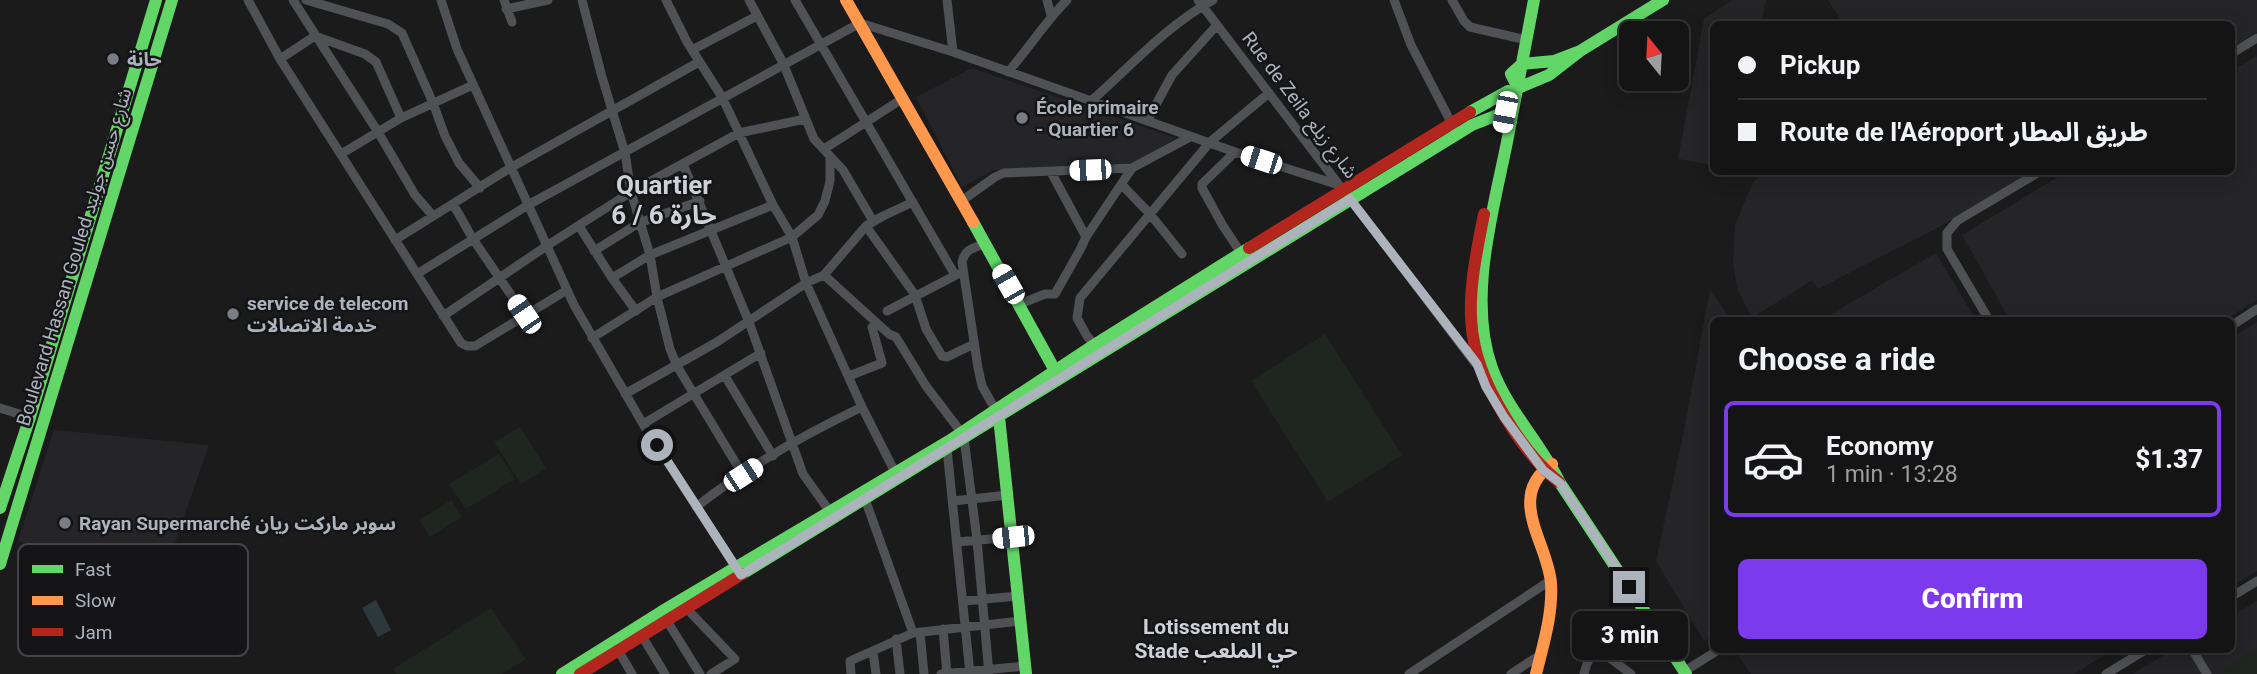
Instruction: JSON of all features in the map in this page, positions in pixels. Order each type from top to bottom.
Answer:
[{"type":"street","name":"Boulevard Hassan Gouled شارع حسن جوليد","points":[[0,508],[4,487],[30,417],[156,0]]},
{"type":"street","name":"Boulevard Hassan Gouled شارع حسن جوليد","points":[[0,564],[172,0]]},
{"type":"street","points":[[248,0],[280,59],[461,343],[471,346],[567,290]]},
{"type":"street","points":[[293,0],[379,131],[415,195],[433,216]]},
{"type":"street","points":[[306,0],[397,28],[402,33],[445,136],[459,163],[481,188]]},
{"type":"street","points":[[441,0],[457,49],[510,169],[592,338],[643,424],[739,571]]},
{"type":"street","points":[[512,22],[505,5],[548,0]]},
{"type":"street","points":[[582,0],[625,153],[631,192],[650,255],[670,349],[677,366],[743,475]]},
{"type":"street","points":[[666,0],[692,50],[722,97],[773,205],[792,237],[806,283],[862,407],[897,475]]},
{"type":"street","points":[[749,0],[783,63],[814,139],[843,170],[870,223],[915,295],[926,329],[943,357],[974,344]]},
{"type":"street","points":[[795,0],[864,121],[959,273],[982,386],[997,413],[1026,670],[941,674]]},
{"type":"street","points":[[846,0],[1020,304],[1057,375]]},
{"type":"street","points":[[947,0],[953,52]]},
{"type":"street","points":[[1047,0],[1051,15]]},
{"type":"street","points":[[1008,72],[1033,43],[1051,15],[1067,0]]},
{"type":"street","points":[[1090,102],[1139,55],[1200,3],[1213,0]]},
{"type":"street","points":[[1394,0],[1410,45],[1454,129]]},
{"type":"street","points":[[1452,0],[1466,25],[1522,39]]},
{"type":"street","points":[[1526,0],[1522,64],[1514,92],[1484,275],[1483,335],[1492,369],[1548,467]]},
{"type":"street","points":[[1534,0],[1511,74],[1514,92],[1505,112],[1473,268],[1469,318],[1477,364],[1486,387],[1504,417],[1560,483],[1683,673],[1714,653]]},
{"type":"street","points":[[1223,271],[1241,253],[1514,92],[1549,75],[1580,51],[1662,0]]},
{"type":"street","name":"Rue de Zeila شارع زيلع","points":[[1200,3],[1477,364]]},
{"type":"street","points":[[692,50],[757,16]]},
{"type":"street","points":[[417,274],[528,205],[860,23],[953,52],[1344,191]]},
{"type":"street","points":[[1147,121],[1172,75],[1217,25]]},
{"type":"street","points":[[280,59],[315,36]]},
{"type":"street","points":[[315,36],[365,54],[376,62],[401,118]]},
{"type":"street","points":[[2235,52],[2257,38]]},
{"type":"street","points":[[1511,74],[1522,64],[1554,61],[1580,51]]},
{"type":"street","points":[[395,240],[510,169],[699,62]]},
{"type":"street","points":[[341,154],[401,118],[473,85]]},
{"type":"street","points":[[1098,349],[1077,318],[1080,298],[1210,142],[1269,93]]},
{"type":"street","points":[[827,153],[864,121],[902,99]]},
{"type":"street","points":[[1454,129],[1505,112]]},
{"type":"street","points":[[443,316],[631,192],[739,133],[805,119]]},
{"type":"street","points":[[960,202],[1004,173],[1132,168],[1190,137]]},
{"type":"street","points":[[1235,152],[1202,184],[1202,188],[1241,253]]},
{"type":"street","points":[[592,338],[657,297],[792,237],[818,215],[825,201],[830,181],[827,153]]},
{"type":"street","points":[[683,164],[749,322],[803,474],[832,514]]},
{"type":"street","points":[[1020,304],[1045,294],[1055,294],[1086,237],[1132,168]]},
{"type":"street","points":[[1051,172],[1086,237]]},
{"type":"street","points":[[1987,317],[1947,249],[1947,233],[1957,221],[2034,175]]},
{"type":"street","points":[[1122,185],[1182,254]]},
{"type":"street","points":[[562,674],[664,616],[948,445],[1344,191]]},
{"type":"street","points":[[594,251],[639,223],[700,201]]},
{"type":"street","points":[[625,394],[677,366],[806,283],[824,275],[870,223],[913,202]]},
{"type":"street","points":[[453,204],[473,239],[524,314]]},
{"type":"street","points":[[612,278],[650,255],[773,205]]},
{"type":"street","points":[[579,226],[636,311]]},
{"type":"street","points":[[887,312],[959,273],[968,250],[984,244]]},
{"type":"street","points":[[824,275],[895,337],[962,435],[973,498],[989,671]]},
{"type":"street","points":[[2235,323],[2257,309]]},
{"type":"street","points":[[849,376],[883,363],[872,327],[877,323]]},
{"type":"street","points":[[643,424],[761,353]]},
{"type":"street","points":[[1477,364],[1492,369]]},
{"type":"street","points":[[725,376],[773,456]]},
{"type":"street","points":[[696,507],[718,490],[822,426],[862,407]]},
{"type":"street","points":[[0,408],[44,422]]},
{"type":"street","points":[[948,445],[970,673]]},
{"type":"street","points":[[1536,674],[1550,602],[1551,580],[1529,508],[1534,486],[1548,467]]},
{"type":"street","points":[[832,514],[865,499],[897,475]]},
{"type":"street","points":[[953,501],[1008,495]]},
{"type":"street","points":[[865,499],[917,633],[923,674]]},
{"type":"street","points":[[957,542],[1013,537]]},
{"type":"street","points":[[580,674],[596,670],[664,616],[687,608],[739,571]]},
{"type":"street","points":[[1409,674],[1551,580]]},
{"type":"street","points":[[2235,595],[2257,581]]},
{"type":"street","points":[[964,601],[1018,596]]},
{"type":"street","points":[[687,608],[735,659],[711,674]]},
{"type":"street","points":[[664,616],[700,674]]},
{"type":"street","points":[[851,674],[850,661],[897,639],[943,629],[1020,621]]},
{"type":"street","points":[[943,629],[947,674]]},
{"type":"street","points":[[642,636],[665,674]]},
{"type":"street","points":[[897,639],[900,674]]},
{"type":"street","points":[[618,650],[632,674]]},
{"type":"street","points":[[873,652],[876,674]]},
{"type":"street","points":[[1584,674],[1591,656],[1602,653],[1631,674]]},
{"type":"street","points":[[2106,674],[2140,653]]},
{"type":"street","points":[[2194,653],[2207,674]]},
{"type":"street","points":[[1511,674],[1540,655]]},
{"type":"shaded area","points":[[1733,0],[1766,0],[1762,21],[1710,21],[1710,164],[1678,159],[1704,19]]},
{"type":"shaded area","points":[[1828,0],[2257,0],[2257,32],[2235,46],[2235,21],[1841,21]]},
{"type":"shaded area","points":[[2257,56],[2257,300],[2230,317],[2008,317],[1962,235],[2061,175],[2235,175],[2235,69]]},
{"type":"shaded area","name":"École primaire - Quartier 6","points":[[972,68],[1176,138],[1135,163],[994,170],[962,187],[916,97]]},
{"type":"shaded area","points":[[1760,175],[2025,175],[1943,225],[1818,289],[1812,280],[1752,317],[1737,288],[1733,264],[1735,225],[1753,182]]},
{"type":"shaded area","points":[[1936,253],[1974,317],[1826,317]]},
{"type":"shaded area","points":[[1710,290],[1729,317],[1710,317],[1710,637],[1704,641],[1656,561]]},
{"type":"shaded area","points":[[2257,322],[2257,571],[2235,585],[2235,336]]},
{"type":"shaded area","points":[[1325,334],[1402,455],[1328,502],[1251,381]]},
{"type":"shaded area","points":[[520,427],[546,468],[521,484],[494,442]]},
{"type":"shaded area","points":[[54,430],[209,445],[174,544],[28,544],[18,541]]},
{"type":"shaded area","points":[[499,454],[515,479],[466,509],[449,484]]},
{"type":"shaded area","points":[[451,500],[462,517],[430,537],[420,520]]},
{"type":"shaded area","points":[[376,600],[391,630],[378,637],[362,608]]},
{"type":"shaded area","points":[[2257,601],[2257,674],[2132,674],[2168,653],[2235,653],[2235,614]]},
{"type":"shaded area","points":[[491,608],[526,659],[502,674],[396,674],[393,669]]},
{"type":"shaded area","points":[[2257,648],[2257,674],[2224,674],[2222,670]]},
{"type":"shaded area","points":[[1737,653],[2108,653],[2074,674],[1751,674]]},
{"type":"traffic: fast","points":[[0,508],[156,0]]},
{"type":"traffic: fast","points":[[0,564],[172,0]]},
{"type":"traffic: fast","points":[[1534,0],[1485,255],[1482,285],[1485,341],[1492,368],[1506,398],[1686,674]]},
{"type":"traffic: fast","points":[[1580,51],[1554,61],[1522,64],[1511,74],[1518,88],[1549,75],[1580,51],[1663,0]]},
{"type":"traffic: fast","points":[[742,574],[1472,125],[1505,112],[1515,97],[1508,91],[1470,112]]},
{"type":"traffic: fast","points":[[973,222],[1058,376]]},
{"type":"traffic: fast","points":[[562,674],[949,441],[1094,345],[1249,248]]},
{"type":"traffic: fast","points":[[996,410],[999,417],[1026,674]]},
{"type":"traffic: slow","points":[[846,0],[973,222]]},
{"type":"traffic: slow","points":[[1536,674],[1549,618],[1551,583],[1530,506],[1538,477],[1552,464]]},
{"type":"traffic: jam","points":[[1249,248],[1470,112]]},
{"type":"traffic: jam","points":[[1484,214],[1471,296],[1474,343],[1492,393],[1507,420],[1537,461],[1559,482]]},
{"type":"traffic: jam","points":[[580,674],[742,574]]},
{"type":"place","name":"حانة","points":[[113,59]]},
{"type":"place","name":"École primaire - Quartier 6","points":[[1022,118]]},
{"type":"place","name":"service de telecom خدمة الاتصالات","points":[[233,314]]},
{"type":"place","name":"Rayan Supermarché سوبر ماركت ريان","points":[[65,523]]},
{"type":"district","name":"Quartier 6 / حارة 6","points":[[664,200]]},
{"type":"district","name":"Lotissement du Stade حي الملعب","points":[[1216,639]]},
{"type":"route","points":[[657,445],[741,575],[1350,199],[1477,364],[1486,387],[1504,417],[1543,470],[1560,483],[1629,587]]}]
